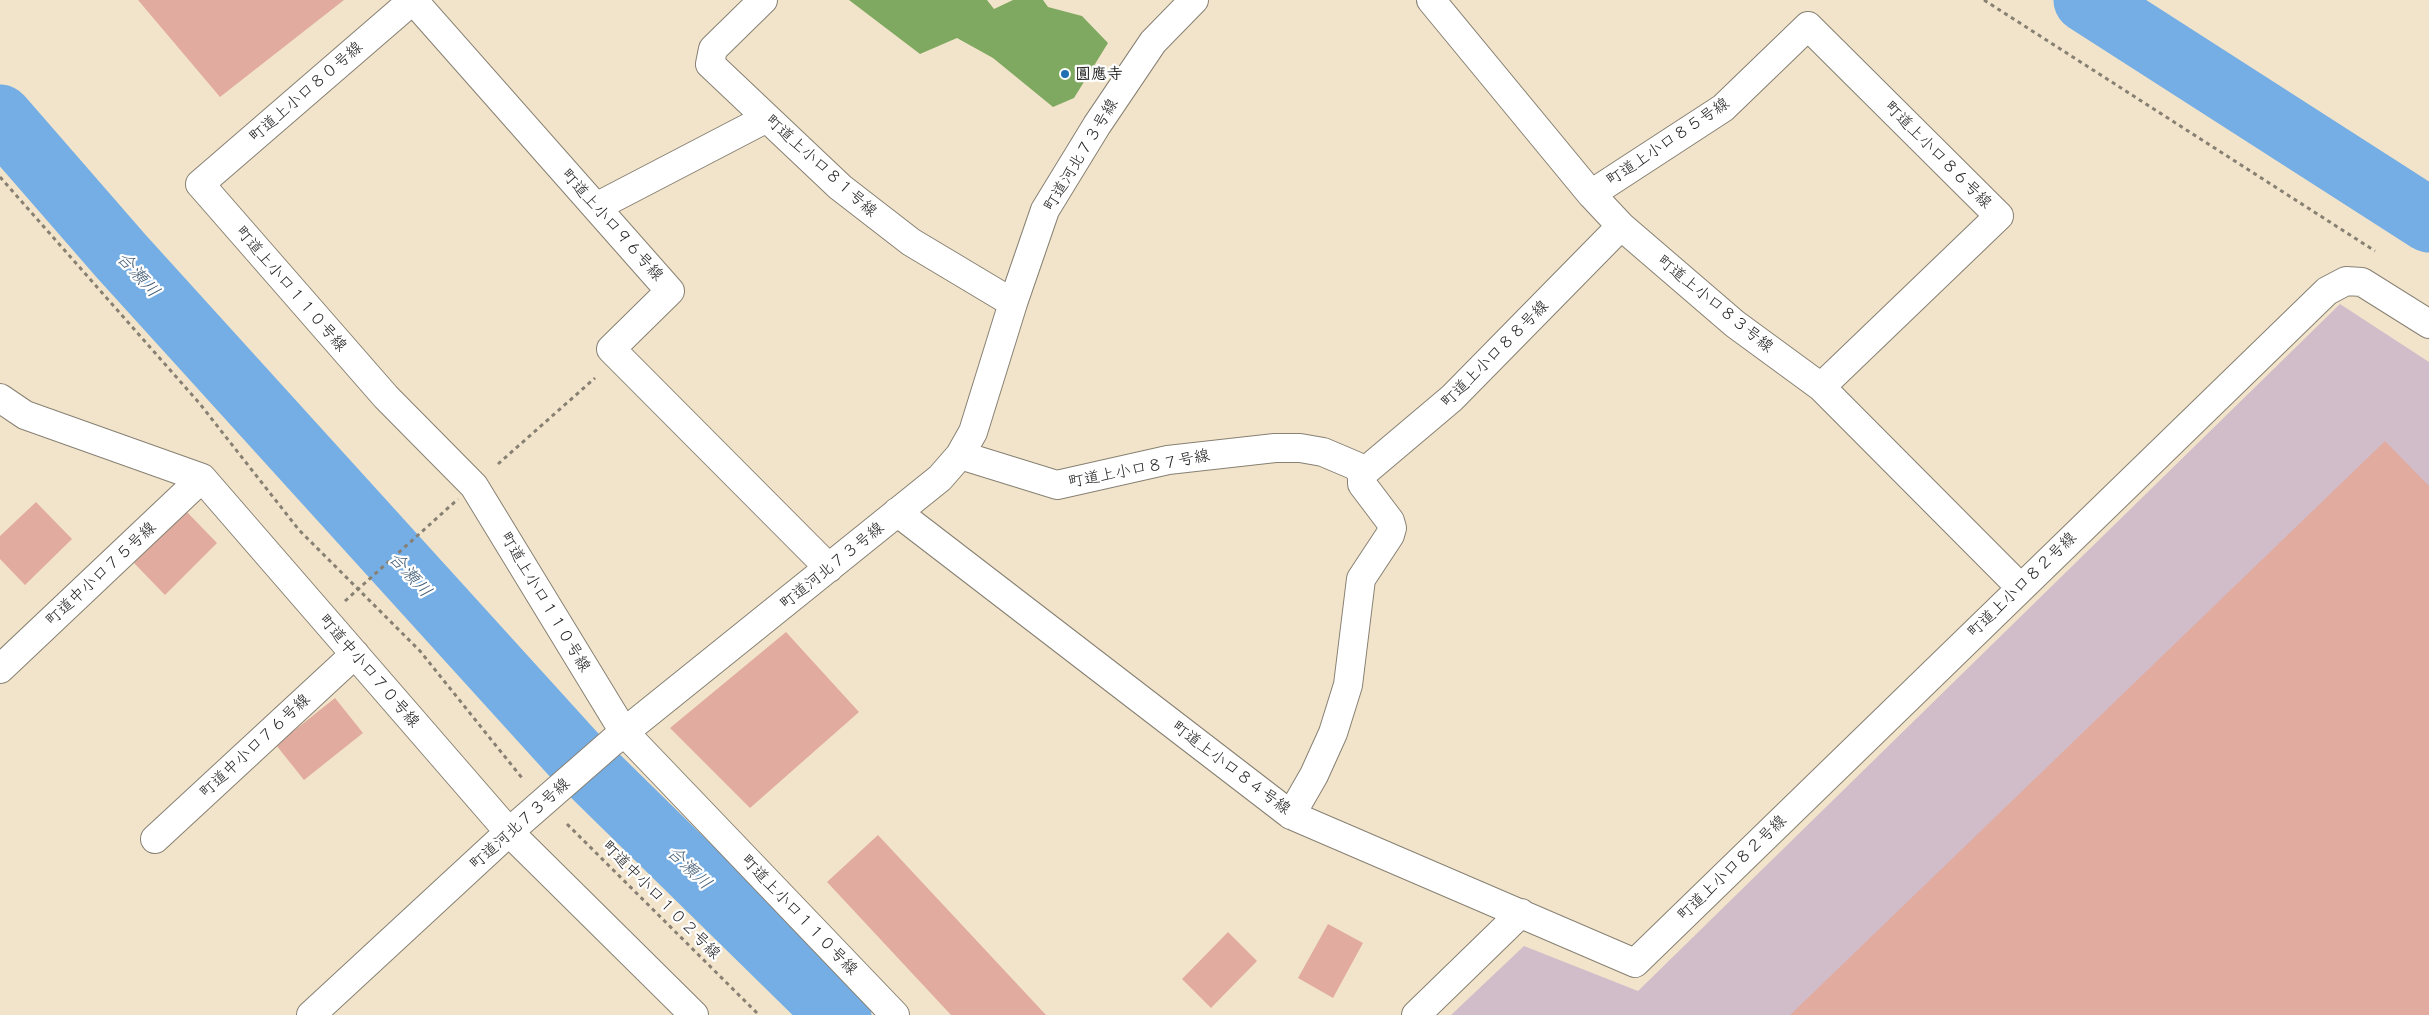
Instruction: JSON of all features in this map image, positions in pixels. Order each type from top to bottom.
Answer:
[{"type":"street","name":"町道上小口８０号線","points":[[200,184],[413,0]]},
{"type":"street","name":"町道上小口９６号線","points":[[413,0],[670,291],[611,349],[619,357]]},
{"type":"street","name":"町道上小口８１号線","points":[[763,0],[713,48],[710,64],[840,187],[911,242],[1012,303]]},
{"type":"street","name":"町道河北７３号線","points":[[311,1015],[509,832],[618,737],[940,478],[960,456],[973,432],[1012,303],[1046,210],[1096,125],[1153,42],[1194,0]]},
{"type":"street","name":"町道上小口８３号線","points":[[1431,0],[1591,194],[1621,226],[1735,324],[1821,387],[2020,587]]},
{"type":"street","name":"町道上小口８５号線","points":[[1591,194],[1723,108],[1808,26]]},
{"type":"street","name":"町道上小口８６号線","points":[[1808,26],[1999,216],[1821,387]]},
{"type":"street","points":[[596,207],[767,118]]},
{"type":"street","name":"町道上小口１１０号線","points":[[200,184],[386,397],[466,492],[618,737],[895,1015]]},
{"type":"street","name":"町道上小口８８号線","points":[[1362,474],[1460,391],[1621,226]]},
{"type":"street","name":"町道上小口８２号線","points":[[1635,963],[2020,587],[2333,287],[2346,280],[2362,282],[2429,324]]},
{"type":"street","points":[[619,357],[829,568]]},
{"type":"street","name":"町道中小口７０号線","points":[[0,398],[25,415],[202,478],[509,832],[694,1015]]},
{"type":"street","name":"町道上小口８７号線","points":[[960,456],[1056,485],[1168,460],[1274,448],[1300,448],[1323,452],[1356,466],[1362,474]]},
{"type":"street","points":[[1291,815],[1326,750],[1348,685],[1361,579],[1390,535],[1392,528],[1390,521],[1362,484],[1362,474]]},
{"type":"street","name":"町道中小口７５号線","points":[[0,669],[202,478]]},
{"type":"street","name":"町道上小口８４号線","points":[[897,512],[1291,815],[1635,963]]},
{"type":"street","name":"町道中小口７６号線","points":[[155,839],[355,654]]},
{"type":"street","points":[[1416,1015],[1521,913]]},
{"type":"path","points":[[1984,0],[2381,254]]},
{"type":"path","name":"町道中小口１０２号線","points":[[0,177],[200,404],[299,530],[420,652],[527,784],[553,795],[759,1015]]},
{"type":"path","points":[[345,601],[619,357]]},
{"type":"shaded area","points":[[2340,304],[2429,362],[2429,1015],[1451,1015],[1524,946],[1638,991]]},
{"type":"green space","name":"圓應寺","points":[[849,0],[987,0],[994,9],[1013,0],[1043,0],[1048,7],[1082,16],[1108,43],[1074,98],[1053,107],[993,58],[957,38],[920,54]]},
{"type":"building","points":[[138,0],[344,0],[220,97]]},
{"type":"building","points":[[2385,441],[2429,486],[2429,1015],[1790,1015]]},
{"type":"building","points":[[36,502],[72,539],[25,585],[0,559],[0,536]]},
{"type":"building","points":[[186,511],[217,543],[165,595],[134,563]]},
{"type":"building","points":[[786,632],[859,712],[750,808],[670,728]]},
{"type":"building","points":[[335,698],[363,733],[304,780],[276,745]]},
{"type":"building","points":[[878,835],[1046,1015],[951,1015],[827,882]]},
{"type":"building","points":[[1328,924],[1363,943],[1333,998],[1298,978]]},
{"type":"building","points":[[1228,932],[1257,961],[1211,1008],[1182,979]]},
{"type":"waterway","points":[[2086,0],[2429,220]]},
{"type":"waterway","name":"合瀬川","points":[[0,117],[121,256],[575,756],[839,1015]]},
{"type":"place","name":"圓應寺","points":[[1065,74]]}]
